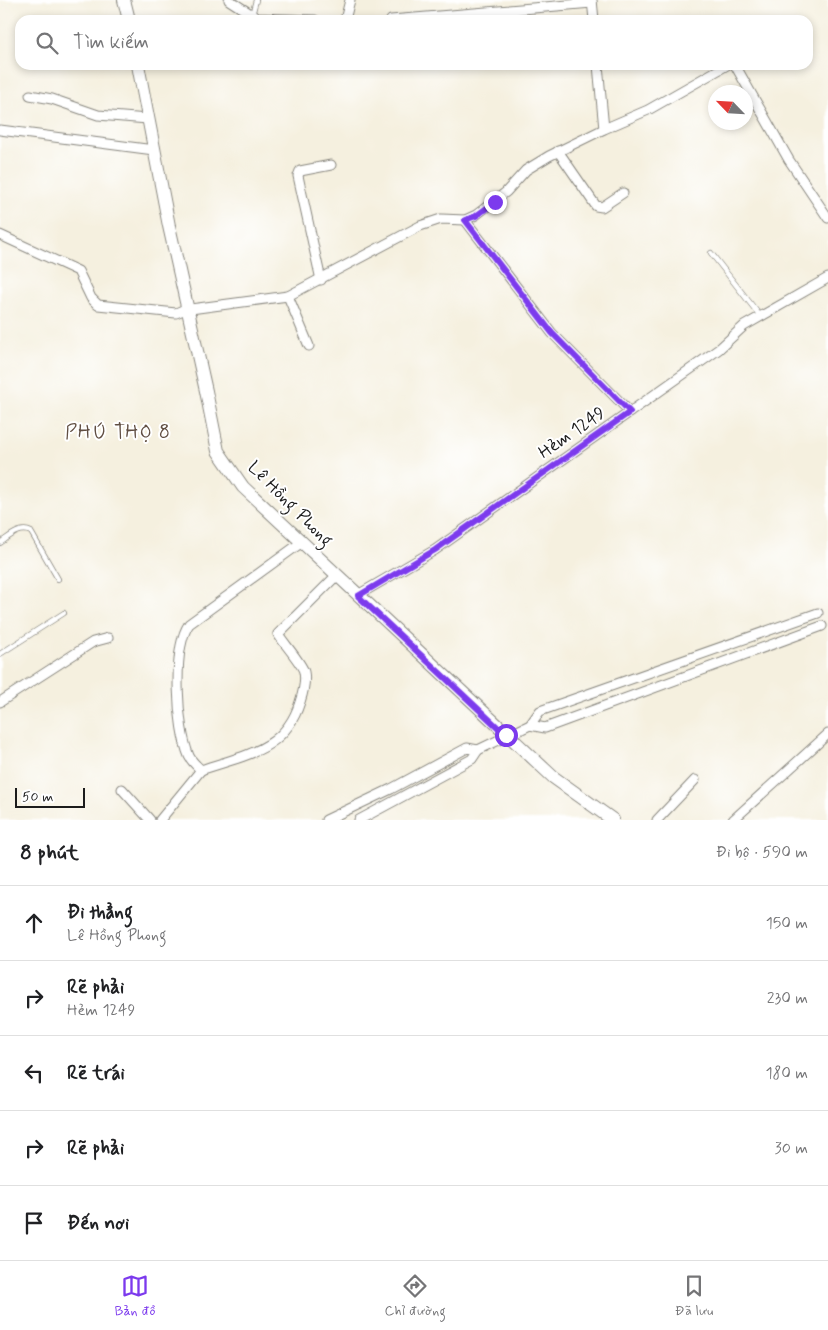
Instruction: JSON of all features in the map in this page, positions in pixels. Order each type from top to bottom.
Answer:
[{"type":"street","points":[[124,0],[128,15]]},
{"type":"street","points":[[229,0],[251,15]]},
{"type":"street","points":[[346,15],[350,0]]},
{"type":"street","points":[[447,15],[592,2],[593,15]]},
{"type":"street","name":"Lê Hồng Phong","points":[[139,70],[218,451],[243,487],[506,735],[553,777],[613,820]]},
{"type":"street","points":[[598,70],[604,129]]},
{"type":"street","points":[[0,235],[78,271],[91,298],[98,305],[167,313],[288,296],[420,226],[447,218],[465,220],[476,216],[495,202],[526,170],[558,151],[648,110],[718,70]]},
{"type":"street","points":[[738,70],[789,160],[828,218]]},
{"type":"street","points":[[30,95],[55,100],[98,115],[148,120]]},
{"type":"street","points":[[0,130],[154,150]]},
{"type":"street","points":[[558,151],[596,206],[602,207],[623,193]]},
{"type":"street","points":[[321,280],[298,176],[300,171],[331,165]]},
{"type":"street","points":[[465,220],[552,333],[630,412]]},
{"type":"street","name":"Hẻm 1249","points":[[358,596],[435,550],[719,349],[744,326],[828,278]]},
{"type":"street","points":[[288,296],[309,346]]},
{"type":"street","points":[[201,770],[189,756],[180,722],[178,686],[184,632],[189,624],[302,542]]},
{"type":"street","points":[[160,820],[201,770],[261,749],[275,741],[288,729],[297,713],[304,691],[304,670],[278,634],[337,575]]},
{"type":"street","points":[[359,820],[472,759],[478,750],[530,725],[540,711],[818,613]]},
{"type":"street","points":[[530,725],[545,728],[822,626]]},
{"type":"street","points":[[0,702],[93,642],[108,638]]},
{"type":"street","points":[[689,659],[695,673]]},
{"type":"street","points":[[733,820],[828,734]]},
{"type":"street","points":[[326,820],[391,789],[467,748],[478,750]]},
{"type":"street","points":[[657,820],[695,780]]},
{"type":"street","points":[[122,789],[150,820]]},
{"type":"lane","points":[[252,15],[256,0]]},
{"type":"lane","points":[[711,253],[761,317]]},
{"type":"lane","points":[[0,543],[19,531],[29,530],[58,579]]},
{"type":"lane","points":[[0,654],[64,613]]},
{"type":"district","name":"PHÚ THỌ 8","points":[[118,432]]},
{"type":"route","points":[[495,202],[476,216],[465,220],[552,333],[630,412],[435,550],[358,596],[506,735]]}]
